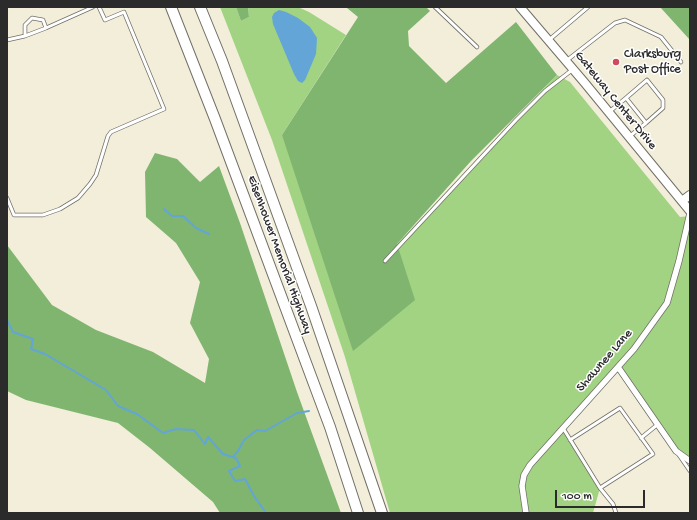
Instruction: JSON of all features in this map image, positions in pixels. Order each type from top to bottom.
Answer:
[{"type":"highway","name":"Eisenhower Memorial Highway","points":[[171,7],[215,119],[330,427],[358,513]]},
{"type":"highway","name":"Eisenhower Memorial Highway","points":[[200,7],[222,61],[308,299],[382,513]]},
{"type":"street","name":"Gateway Center Drive","points":[[520,7],[609,112],[690,212]]},
{"type":"street","points":[[682,201],[690,195]]},
{"type":"street","name":"Shawnee Lane","points":[[526,513],[522,486],[524,475],[530,465],[634,349],[667,303],[680,261],[690,212]]},
{"type":"street","points":[[618,367],[676,451],[690,461]]},
{"type":"lane","points":[[7,40],[25,36],[46,28],[93,7]]},
{"type":"lane","points":[[7,198],[14,215],[43,215],[60,209],[78,198],[90,184],[98,170],[104,147],[111,132],[164,109],[124,12],[105,20],[100,7]]},
{"type":"lane","points":[[435,7],[477,47]]},
{"type":"lane","points":[[549,40],[588,7]]},
{"type":"lane","points":[[25,36],[25,25],[32,18],[43,20],[46,28]]},
{"type":"lane","points":[[566,61],[615,23],[625,20],[661,37],[681,62]]},
{"type":"lane","points":[[385,261],[516,120],[545,91],[573,69]]},
{"type":"lane","points":[[609,112],[647,80],[663,100],[663,108],[629,137]]},
{"type":"lane","points":[[626,98],[646,123]]},
{"type":"lane","points":[[570,440],[620,408],[653,454],[600,488]]},
{"type":"lane","points":[[641,438],[657,424]]},
{"type":"lane","points":[[563,428],[600,488],[613,504],[616,513]]},
{"type":"lane","points":[[676,451],[690,471]]},
{"type":"green space","points":[[220,7],[236,7],[241,21],[249,17],[248,7],[298,7],[309,12],[346,35],[282,135],[399,252],[397,244],[557,75],[570,82],[680,217],[690,216],[690,461],[676,451],[618,368],[563,428],[600,488],[593,513],[390,513],[345,357],[272,140]]},
{"type":"green space","points":[[236,7],[248,7],[249,17],[241,21]]},
{"type":"green space","points":[[426,7],[430,11],[408,31],[409,46],[446,83],[516,22],[557,75],[471,161],[397,244],[415,300],[353,351],[282,135],[358,17],[347,8]]},
{"type":"green space","points":[[660,7],[690,7],[690,40]]},
{"type":"green space","points":[[155,153],[177,159],[200,182],[219,166],[240,223],[297,392],[341,513],[220,513],[213,502],[150,448],[118,423],[26,400],[7,391],[7,245],[52,305],[96,330],[153,352],[205,383],[209,359],[190,323],[200,282],[176,243],[146,217],[145,172]]},
{"type":"water","points":[[279,10],[298,18],[310,27],[317,38],[316,54],[305,80],[302,83],[298,81],[294,74],[273,24],[272,17],[274,13]]},
{"type":"waterway","points":[[164,209],[172,216],[183,216],[196,228],[209,234]]},
{"type":"waterway","points":[[7,320],[13,332],[33,339],[31,349],[45,354],[106,390],[118,406],[137,414],[163,433],[176,429],[194,430],[205,444],[208,437],[223,454],[236,458],[240,466],[229,471],[235,481],[245,479],[254,496],[266,513]]},
{"type":"waterway","points":[[233,457],[244,440],[257,430],[265,431],[297,413],[309,411]]},
{"type":"place","name":"Clarksburg Post Office","points":[[616,62]]}]
